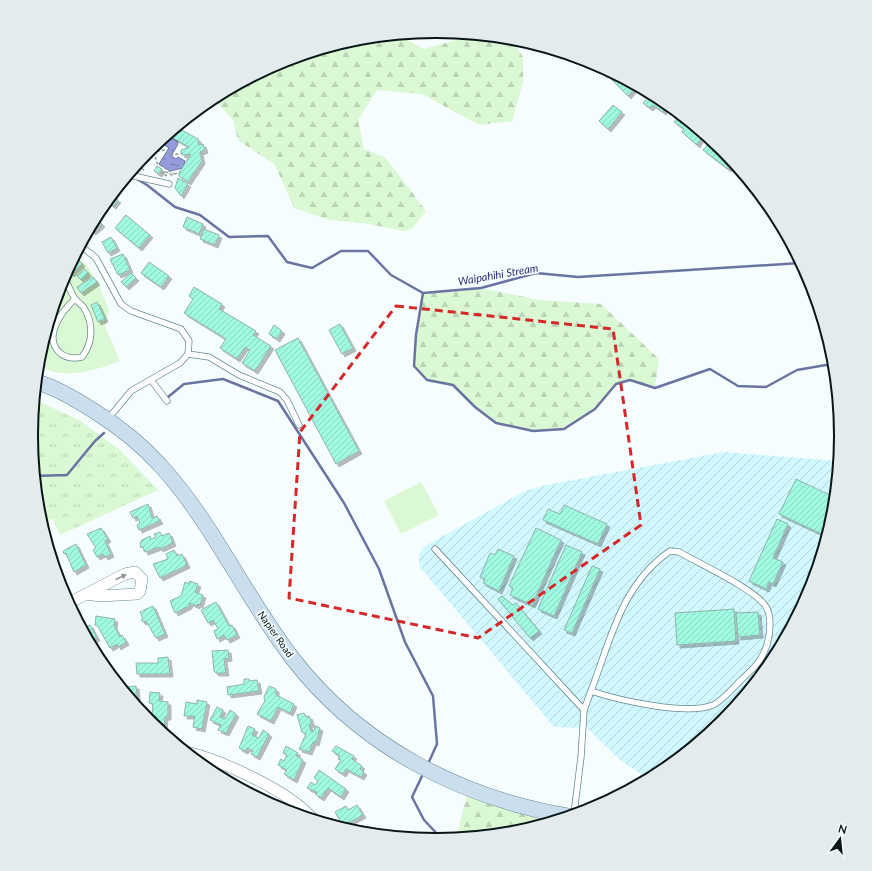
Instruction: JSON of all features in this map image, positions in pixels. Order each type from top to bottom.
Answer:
[{"type":"main road","name":"Napier Road","points":[[42,384],[81,403],[108,420],[140,445],[169,474],[196,512],[260,612],[293,660],[349,718],[374,738],[404,758],[471,791],[524,808],[557,814]]},
{"type":"street","points":[[74,600],[86,594]]},
{"type":"street","points":[[203,757],[226,765],[271,788],[293,801],[303,810]]},
{"type":"lane","points":[[135,176],[169,184]]},
{"type":"lane","points":[[85,249],[96,258],[121,304],[131,312],[181,329],[189,341],[188,354],[180,363],[131,391],[108,420]]},
{"type":"lane","points":[[68,285],[75,298],[84,307],[88,317],[91,335],[89,348],[82,357],[76,358],[64,356],[60,353],[54,347],[53,337],[59,316],[75,298]]},
{"type":"lane","points":[[188,354],[209,357],[239,374],[280,392],[287,400],[299,425]]},
{"type":"lane","points":[[151,380],[167,401]]},
{"type":"lane","points":[[435,549],[584,710]]},
{"type":"lane","points":[[575,808],[582,757],[584,710],[617,616],[630,591],[656,560],[670,551],[679,552],[745,589],[765,604],[769,615],[770,634],[763,656],[756,666],[714,705],[691,709],[674,708],[591,691]]},
{"type":"path","points":[[158,152],[166,151],[173,155],[182,153]]},
{"type":"path","points":[[155,154],[157,163],[174,174]]},
{"type":"highlighted area","points":[[396,306],[613,329],[641,525],[478,638],[289,598],[300,432]]},
{"type":"shaded area","points":[[724,452],[833,461],[826,513],[812,563],[793,611],[767,656],[735,698],[717,717],[678,751],[643,775],[619,759],[587,728],[554,727],[419,566],[419,554],[425,546],[525,491],[547,485]]},
{"type":"green space","points":[[407,39],[424,49],[462,39],[488,41],[516,47],[523,57],[523,82],[512,121],[479,125],[422,94],[377,90],[358,120],[364,149],[386,158],[426,211],[412,229],[403,231],[364,223],[329,220],[294,208],[275,165],[238,140],[233,120],[218,103],[237,91],[284,68],[308,59],[358,46],[384,41]]},
{"type":"green space","points":[[80,258],[86,264],[99,285],[109,310],[105,327],[120,361],[89,371],[58,373],[44,369],[52,333],[69,283]]},
{"type":"green space","points":[[481,288],[539,300],[601,304],[659,359],[655,388],[630,380],[616,384],[595,409],[564,429],[533,431],[496,423],[475,407],[453,385],[427,380],[414,366],[416,335],[423,293]]},
{"type":"green space","points":[[40,402],[79,420],[120,450],[158,490],[60,535],[53,519],[48,520],[39,461],[38,436]]},
{"type":"green space","points":[[421,482],[439,515],[401,534],[384,501]]},
{"type":"green space","points":[[468,791],[558,814],[488,830],[457,832]]},
{"type":"water","points":[[173,138],[177,140],[178,144],[171,156],[176,159],[178,157],[185,161],[183,168],[170,171],[159,164],[169,148],[165,145]]},
{"type":"building","points":[[610,78],[633,90],[628,96]]},
{"type":"building","points":[[647,99],[664,110],[663,112],[653,105],[650,108],[643,103]]},
{"type":"building","points":[[613,105],[622,112],[608,129],[599,121]]},
{"type":"building","points":[[677,119],[700,139],[697,145],[682,132],[684,129],[674,122]]},
{"type":"building","points":[[182,130],[198,139],[199,145],[203,144],[205,150],[200,152],[202,161],[188,182],[179,176],[179,173],[191,154],[182,155],[181,150],[189,147],[173,138]]},
{"type":"building","points":[[707,145],[730,167],[728,169],[703,150]]},
{"type":"building","points":[[157,166],[162,169],[159,174],[154,171]]},
{"type":"building","points":[[178,178],[188,184],[181,196],[175,188]]},
{"type":"building","points":[[126,215],[150,235],[139,248],[115,228]]},
{"type":"building","points":[[187,217],[203,224],[199,234],[183,227]]},
{"type":"building","points":[[204,229],[219,235],[215,245],[200,239]]},
{"type":"building","points":[[111,237],[117,248],[108,253],[102,242]]},
{"type":"building","points":[[123,254],[130,270],[118,275],[110,259]]},
{"type":"building","points":[[79,260],[82,264],[74,271]]},
{"type":"building","points":[[149,262],[169,276],[161,287],[141,273]]},
{"type":"building","points":[[85,269],[88,273],[81,280],[77,276]]},
{"type":"building","points":[[131,273],[136,278],[126,287],[121,282]]},
{"type":"building","points":[[93,277],[97,282],[81,293],[77,287]]},
{"type":"building","points":[[194,287],[222,304],[219,309],[256,331],[253,335],[271,346],[255,371],[242,363],[250,350],[245,347],[237,359],[220,348],[226,339],[184,313],[193,299],[189,296]]},
{"type":"building","points":[[97,302],[105,319],[98,322],[91,305]]},
{"type":"building","points":[[340,324],[353,348],[342,354],[329,330]]},
{"type":"building","points":[[274,325],[282,331],[277,339],[269,334]]},
{"type":"building","points":[[298,338],[359,451],[336,464],[275,350]]},
{"type":"building","points":[[796,479],[829,495],[821,534],[779,514]]},
{"type":"building","points":[[148,504],[152,518],[157,516],[160,521],[139,530],[137,525],[140,523],[137,516],[133,518],[130,512]]},
{"type":"building","points":[[564,505],[607,524],[598,544],[543,520],[548,509],[560,514]]},
{"type":"building","points":[[777,519],[788,524],[773,558],[783,562],[773,584],[769,582],[766,589],[749,581]]},
{"type":"building","points":[[101,528],[108,539],[105,541],[111,554],[105,557],[103,554],[97,557],[93,550],[96,548],[87,534]]},
{"type":"building","points":[[536,528],[561,540],[532,605],[510,595],[513,588],[509,586]]},
{"type":"building","points":[[160,532],[162,536],[169,533],[173,543],[160,549],[159,547],[145,552],[143,547],[141,548],[140,544],[142,540],[150,536],[151,539],[156,537],[154,534]]},
{"type":"building","points":[[76,544],[86,565],[74,572],[66,553],[64,554],[63,551]]},
{"type":"building","points":[[566,545],[582,552],[554,616],[538,609]]},
{"type":"building","points":[[498,549],[514,556],[499,591],[483,583],[485,579],[480,577],[490,553],[495,555]]},
{"type":"building","points":[[174,550],[177,556],[182,554],[187,565],[160,578],[153,564],[168,559],[166,554]]},
{"type":"building","points":[[592,566],[600,569],[572,633],[564,630]]},
{"type":"building","points":[[189,581],[198,584],[195,592],[203,595],[200,605],[197,604],[197,606],[190,603],[189,606],[175,613],[170,601],[181,596],[185,582],[189,584]]},
{"type":"building","points":[[502,596],[513,605],[516,603],[539,631],[530,638],[498,599]]},
{"type":"building","points":[[216,602],[229,626],[232,625],[237,635],[227,640],[224,635],[217,639],[214,631],[218,629],[213,620],[208,623],[201,610]]},
{"type":"building","points":[[153,606],[165,634],[156,638],[146,621],[143,622],[141,620],[143,619],[140,612]]},
{"type":"building","points":[[734,609],[736,641],[677,645],[675,613]]},
{"type":"building","points":[[758,612],[760,635],[738,637],[736,613]]},
{"type":"building","points":[[96,616],[115,619],[114,626],[120,637],[122,635],[126,642],[118,647],[117,644],[110,648],[97,625],[95,625]]},
{"type":"building","points":[[90,625],[97,638],[95,639],[88,626]]},
{"type":"building","points":[[228,650],[229,658],[224,659],[226,673],[216,673],[214,671],[212,651]]},
{"type":"building","points":[[168,657],[170,674],[137,674],[136,663],[158,663],[158,658]]},
{"type":"building","points":[[244,679],[249,679],[249,681],[257,680],[259,691],[228,695],[227,687],[244,684]]},
{"type":"building","points":[[136,686],[137,698],[137,698],[128,687]]},
{"type":"building","points":[[269,686],[276,689],[276,695],[294,704],[290,713],[278,707],[271,721],[257,714],[265,701],[264,697]]},
{"type":"building","points":[[150,692],[160,693],[159,701],[168,702],[168,717],[165,717],[164,725],[152,714],[153,704],[149,703]]},
{"type":"building","points":[[197,700],[207,702],[202,729],[193,727],[195,716],[184,716],[186,702],[197,704]]},
{"type":"building","points":[[217,707],[223,710],[220,717],[225,719],[230,710],[236,714],[226,733],[218,730],[221,725],[210,720]]},
{"type":"building","points":[[304,713],[306,717],[309,716],[312,724],[309,725],[311,731],[313,732],[316,726],[320,728],[316,743],[313,742],[309,752],[299,749],[306,734],[302,732],[297,715]]},
{"type":"building","points":[[248,726],[255,729],[252,735],[259,738],[263,730],[269,734],[257,757],[251,754],[253,751],[247,748],[245,751],[239,748]]},
{"type":"building","points":[[286,746],[298,753],[296,756],[303,760],[294,780],[284,774],[287,770],[278,765],[281,759],[284,761],[287,755],[283,753]]},
{"type":"building","points":[[336,746],[354,756],[352,759],[362,766],[360,769],[364,772],[361,777],[346,769],[343,774],[335,769],[341,760],[338,759],[340,756],[332,751]]},
{"type":"building","points":[[319,770],[346,789],[341,797],[328,788],[321,798],[315,794],[317,792],[307,788],[311,782],[315,785],[318,781],[314,778]]},
{"type":"building","points":[[357,805],[363,815],[349,823],[340,821],[335,812],[346,806],[348,810]]},
{"type":"waterway","name":"Waipahihi Stream","points":[[135,178],[147,185],[175,207],[200,215],[229,237],[268,236],[287,262],[312,268],[341,251],[368,251],[391,275],[423,293],[481,288],[536,273],[578,277],[794,263]]},
{"type":"waterway","points":[[423,293],[416,335],[414,366],[427,380],[453,385],[475,407],[496,423],[533,431],[564,429],[595,409],[616,384],[630,380],[655,388],[710,369],[738,386],[766,387],[797,370],[827,365]]},
{"type":"waterway","points":[[168,397],[184,384],[223,379],[278,401],[344,503],[379,569],[405,642],[433,696],[437,744],[428,764]]},
{"type":"waterway","points":[[41,476],[67,475],[95,441],[104,433]]},
{"type":"waterway","points":[[424,772],[412,797],[424,820],[436,833]]}]
